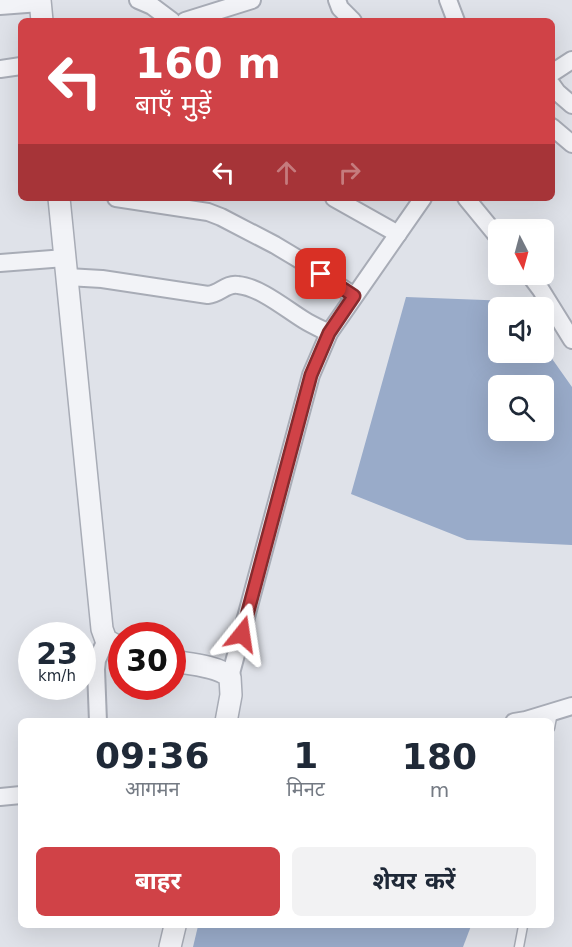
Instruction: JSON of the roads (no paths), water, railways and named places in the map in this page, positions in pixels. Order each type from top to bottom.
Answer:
[{"type":"street","points":[[138,0],[152,6],[168,18]]},
{"type":"street","points":[[195,18],[252,0]]},
{"type":"street","points":[[337,0],[340,8],[350,18]]},
{"type":"street","points":[[0,6],[41,8]]},
{"type":"street","points":[[555,71],[572,60]]},
{"type":"street","points":[[0,69],[18,66]]},
{"type":"street","points":[[555,89],[572,105]]},
{"type":"street","points":[[555,130],[572,144]]},
{"type":"street","points":[[59,201],[100,615],[102,629],[108,637]]},
{"type":"street","points":[[136,201],[221,216],[290,254],[354,296]]},
{"type":"street","points":[[339,201],[398,234]]},
{"type":"street","points":[[227,718],[231,695],[230,677],[311,375],[329,333],[421,201]]},
{"type":"street","points":[[468,201],[488,225]]},
{"type":"street","points":[[0,263],[66,267],[102,279],[208,295],[220,292],[232,285],[240,285],[263,294],[329,333]]},
{"type":"street","points":[[537,285],[570,333]]},
{"type":"street","points":[[98,718],[97,660],[108,650]]},
{"type":"street","points":[[186,664],[218,670],[230,677]]},
{"type":"street","points":[[554,719],[572,706]]},
{"type":"street","points":[[0,797],[18,795]]},
{"type":"street","points":[[170,947],[175,928]]},
{"type":"lane","points":[[519,947],[523,928]]},
{"type":"water","points":[[406,297],[488,300],[488,363],[554,362],[572,387],[572,545],[467,540],[351,494]]},
{"type":"water","points":[[198,928],[470,928],[463,947],[193,947]]}]
